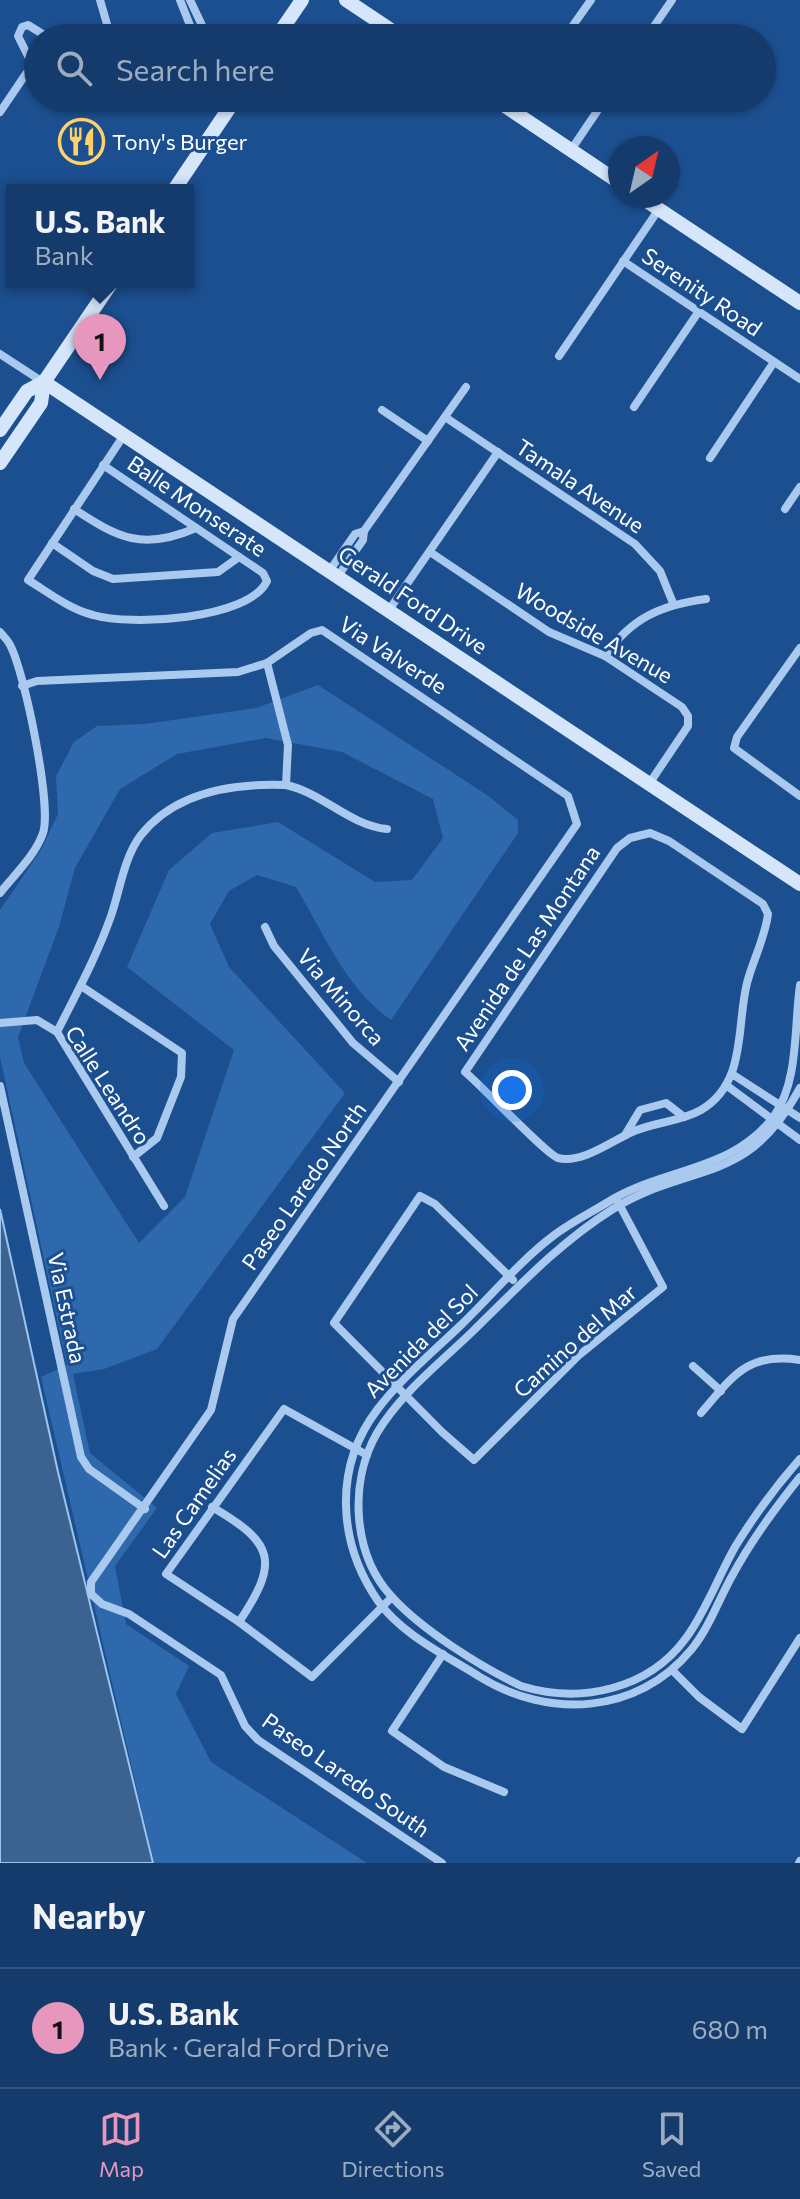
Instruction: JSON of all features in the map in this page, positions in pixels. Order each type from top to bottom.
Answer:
[{"type":"main road","points":[[286,24],[302,0]]},
{"type":"main road","points":[[346,0],[382,24]]},
{"type":"main road","points":[[178,184],[227,112]]},
{"type":"main road","points":[[513,112],[608,175]]},
{"type":"main road","points":[[648,208],[654,215],[800,303]]},
{"type":"main road","points":[[0,463],[41,403],[44,382],[108,288]]},
{"type":"main road","points":[[0,430],[27,391],[44,382]]},
{"type":"main road","name":"Gerald Ford Drive","points":[[44,382],[800,884]]},
{"type":"street","points":[[100,0],[107,24]]},
{"type":"street","points":[[180,0],[189,24]]},
{"type":"street","points":[[190,0],[201,24]]},
{"type":"street","points":[[574,24],[591,0]]},
{"type":"street","points":[[656,24],[672,0]]},
{"type":"street","points":[[24,28],[18,36],[24,44]]},
{"type":"street","points":[[0,112],[24,76]]},
{"type":"street","points":[[571,150],[597,112]]},
{"type":"street","points":[[559,356],[654,215]]},
{"type":"street","name":"Serenity Road","points":[[623,261],[800,379]]},
{"type":"street","points":[[634,407],[699,311]]},
{"type":"street","name":"Gerald Ford Drive","points":[[0,354],[44,382]]},
{"type":"street","points":[[710,458],[774,362]]},
{"type":"street","points":[[334,573],[360,545],[364,531],[466,387]]},
{"type":"street","points":[[382,410],[428,441]]},
{"type":"street","name":"Tamala Avenue","points":[[445,417],[635,544],[660,571],[673,603]]},
{"type":"street","points":[[124,434],[52,543],[93,571],[113,579],[218,572],[239,557]]},
{"type":"street","points":[[389,610],[498,452]]},
{"type":"street","name":"Balle Monserate","points":[[52,543],[28,580],[75,608],[118,620],[231,610],[263,591],[267,581],[263,573],[103,465]]},
{"type":"street","points":[[785,509],[800,487]]},
{"type":"street","points":[[74,509],[127,540],[183,533],[196,528]]},
{"type":"street","points":[[334,573],[351,540],[364,531]]},
{"type":"street","points":[[351,540],[360,545]]},
{"type":"street","name":"Woodside Avenue","points":[[430,552],[549,632],[605,656],[682,707],[688,716],[688,726],[649,784]]},
{"type":"street","points":[[605,656],[630,624],[673,603],[706,599]]},
{"type":"street","name":"Via Valverde","points":[[22,686],[52,680],[238,672],[267,663],[311,633],[322,630],[533,770],[568,796],[575,811]]},
{"type":"street","points":[[0,893],[35,849],[46,819],[46,798],[22,686],[11,645],[1,634]]},
{"type":"street","points":[[800,648],[737,737],[734,748],[740,756],[800,796]]},
{"type":"street","points":[[267,663],[288,745],[286,785]]},
{"type":"street","points":[[57,1032],[81,986],[111,915],[132,851],[151,825],[175,805],[200,794],[261,784],[286,785],[304,789],[367,827],[387,829]]},
{"type":"street","name":"Paseo Laredo North","points":[[91,1594],[94,1573],[145,1509],[211,1410],[233,1319],[577,824],[575,811]]},
{"type":"street","name":"Avenida de Las Montana","points":[[650,833],[669,841],[763,904],[768,914],[742,1005],[740,1047],[726,1085],[703,1109],[624,1136],[575,1158],[558,1158],[545,1150],[501,1102],[465,1072],[617,848],[630,838],[650,833]]},
{"type":"street","name":"Via Minorca","points":[[265,927],[274,946],[353,1043],[399,1082]]},
{"type":"street","name":"Avenida del Sol","points":[[785,1106],[800,985]]},
{"type":"street","points":[[81,986],[182,1053],[181,1077],[157,1138],[133,1157]]},
{"type":"street","name":"Calle Leandro","points":[[0,1023],[37,1020],[57,1032],[164,1206]]},
{"type":"street","points":[[732,1074],[800,1118]]},
{"type":"street","points":[[726,1085],[800,1140]]},
{"type":"street","name":"Via Estrada","points":[[0,1086],[81,1457],[89,1469],[145,1509]]},
{"type":"street","name":"Avenida del Sol","points":[[800,1088],[777,1121],[728,1165],[618,1201],[552,1236],[378,1408],[354,1450],[346,1487],[347,1525],[356,1561],[382,1606],[443,1654],[516,1696],[564,1706],[605,1703],[624,1697],[672,1670],[703,1633],[762,1527],[800,1477]]},
{"type":"street","points":[[624,1136],[640,1110],[666,1103],[684,1117]]},
{"type":"street","points":[[407,1396],[334,1323],[420,1196],[435,1204],[519,1286]]},
{"type":"street","name":"Avenida del Sol","points":[[618,1201],[562,1245],[519,1286],[407,1396],[378,1432],[360,1476],[359,1523],[370,1564],[392,1597],[425,1625],[521,1686],[563,1694],[616,1688],[663,1663],[686,1639],[737,1544],[800,1459]]},
{"type":"street","name":"Camino del Mar","points":[[407,1396],[474,1460],[578,1356],[663,1287],[618,1201]]},
{"type":"street","points":[[701,1413],[755,1361],[773,1356],[800,1360]]},
{"type":"street","points":[[693,1366],[721,1391]]},
{"type":"street","name":"Las Camelias","points":[[367,1455],[284,1409],[166,1574],[239,1622],[312,1677],[392,1597]]},
{"type":"street","points":[[212,1507],[255,1534],[262,1550],[265,1576],[239,1622]]},
{"type":"street","name":"Paseo Laredo South","points":[[91,1594],[102,1604],[129,1614],[221,1675],[245,1726],[258,1740],[442,1863]]},
{"type":"street","points":[[672,1670],[699,1697],[742,1729],[800,1638]]},
{"type":"street","points":[[443,1654],[392,1731],[444,1767],[504,1792]]},
{"type":"shaded area","points":[[318,685],[487,795],[518,820],[518,833],[391,1020],[361,993],[348,976],[296,887],[257,875],[229,891],[210,924],[229,967],[345,1093],[157,1349],[104,1369],[73,1374],[90,1453],[157,1508],[115,1566],[126,1624],[189,1666],[176,1694],[211,1762],[367,1863],[154,1863],[41,1377],[67,1365],[0,1057],[0,910],[41,850],[58,814],[56,776],[74,742],[97,726],[145,724],[256,708]],"holes":[[[266,738],[342,752],[433,799],[443,838],[412,880],[375,882],[278,822],[212,833],[169,870],[127,967],[234,1050],[185,1197],[139,1243],[24,1063],[18,1037],[59,927],[75,868],[120,789],[177,754]]]},
{"type":"shaded area","points":[[0,1209],[58,1472],[153,1863],[0,1863]]},
{"type":"place","name":"Tony's Burger","points":[[81,142]]},
{"type":"place","name":"U.S. Bank","points":[[100,380]]}]
